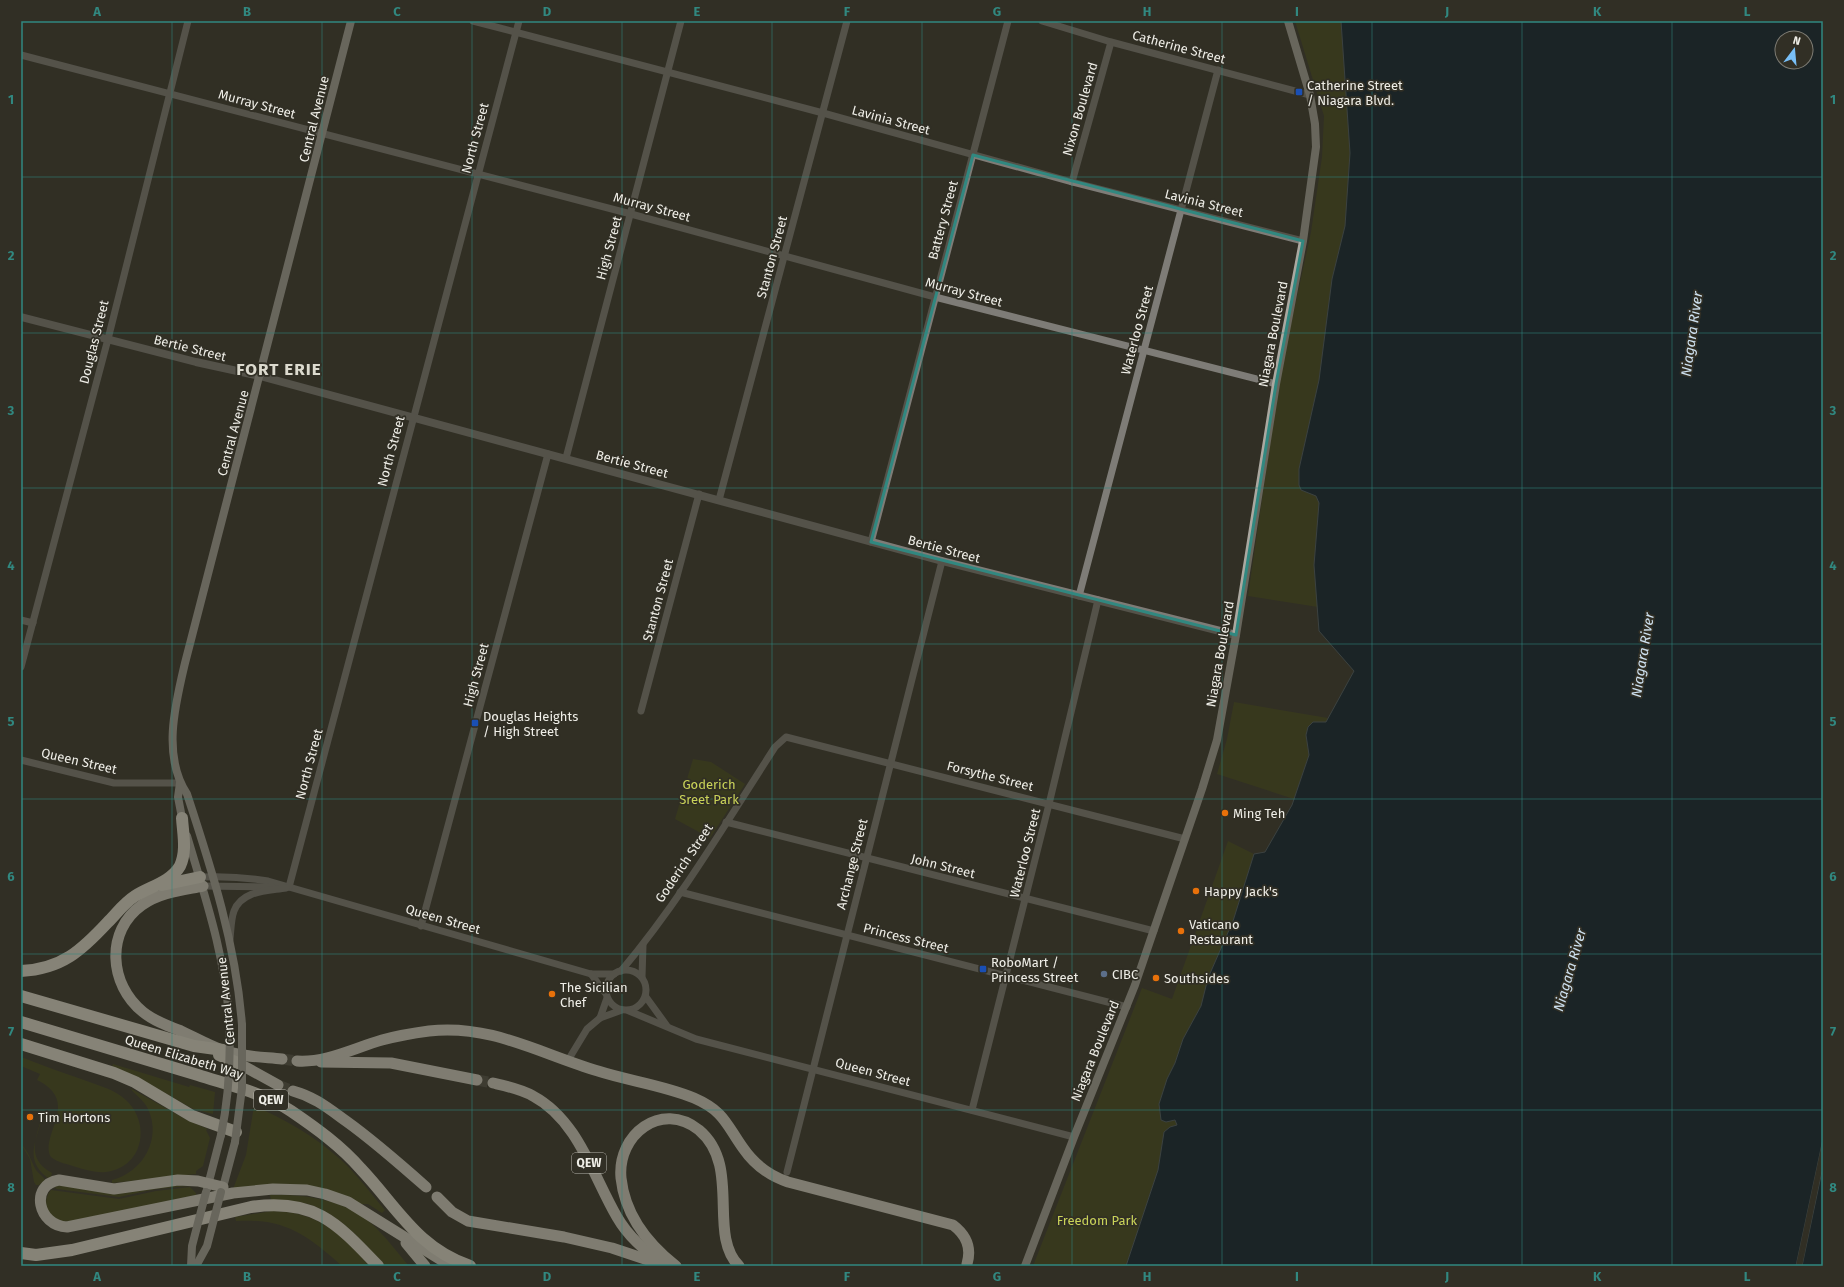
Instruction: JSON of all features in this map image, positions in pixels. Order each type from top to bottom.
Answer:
[{"type":"highway","points":[[21,971],[52,966],[72,956],[90,941],[125,904],[172,875],[180,865],[184,854],[182,818]]},
{"type":"highway","points":[[146,890],[172,882],[201,881]]},
{"type":"highway","points":[[201,881],[170,892],[143,904],[130,917],[121,932],[115,961],[123,989],[128,997],[143,1012],[162,1024],[223,1050]]},
{"type":"highway","name":"Queen Elizabeth Way","points":[[21,996],[194,1046],[223,1050],[237,1058]]},
{"type":"highway","name":"Queen Elizabeth Way","points":[[21,1022],[206,1078],[265,1097],[279,1104],[309,1124],[345,1153],[369,1178],[406,1223],[424,1240],[442,1253],[470,1266]]},
{"type":"highway","points":[[309,1062],[382,1040],[430,1031],[477,1032],[502,1037],[567,1062],[680,1093],[702,1102],[718,1112],[726,1120],[743,1148],[754,1161],[764,1170],[780,1179],[953,1225],[962,1233],[968,1243],[969,1253],[967,1264]]},
{"type":"highway","points":[[21,1044],[114,1073],[135,1082],[192,1116],[236,1137]]},
{"type":"highway","name":"QEW","points":[[194,1046],[237,1058],[282,1060]]},
{"type":"highway","name":"QEW","points":[[237,1058],[278,1085]]},
{"type":"highway","points":[[297,1061],[378,1062],[403,1065],[477,1080]]},
{"type":"highway","name":"QEW","points":[[492,1083],[526,1093],[542,1102],[556,1113],[570,1130],[582,1150],[621,1224],[637,1243],[667,1266]]},
{"type":"highway","name":"QEW","points":[[293,1090],[318,1100],[377,1144],[426,1187]]},
{"type":"highway","points":[[676,1266],[653,1246],[642,1233],[629,1208],[621,1178],[621,1167],[625,1150],[634,1135],[650,1123],[671,1119],[691,1125],[699,1131],[712,1146],[717,1156],[722,1176],[726,1241],[731,1254],[739,1266]]},
{"type":"highway","points":[[222,1190],[208,1188],[192,1180],[178,1180],[114,1189],[59,1180],[52,1182],[45,1187],[41,1194],[40,1204],[44,1215],[49,1220],[58,1226],[67,1227],[262,1189],[292,1189],[316,1192],[341,1199],[386,1225],[451,1266]]},
{"type":"highway","points":[[437,1197],[452,1212],[468,1221],[564,1237],[612,1248],[648,1259],[664,1266]]},
{"type":"highway","points":[[21,1253],[36,1254],[72,1250],[251,1207],[278,1205],[303,1208],[323,1216],[346,1233],[378,1266]]},
{"type":"highway","points":[[386,1225],[411,1248],[425,1266]]},
{"type":"main road","name":"Central Avenue","points":[[196,1266],[207,1246],[236,1137],[242,1088],[242,1025],[237,975],[230,939],[215,880],[187,794],[180,783],[173,751],[173,727],[179,690],[351,21]]},
{"type":"main road","name":"Niagara Boulevard","points":[[1025,1266],[1074,1136],[1127,1006],[1185,839],[1216,740],[1236,635],[1276,384],[1303,241],[1316,147],[1316,124],[1310,95],[1288,21]]},
{"type":"main road","name":"Central Avenue","points":[[180,783],[178,797],[182,818],[222,958],[229,1020],[230,1083],[228,1100],[218,1129],[208,1188],[192,1246],[191,1266]]},
{"type":"street","name":"Douglas Street","points":[[21,667],[108,339],[168,94],[188,21]]},
{"type":"street","name":"Lavinia Street","points":[[473,21],[823,113],[1072,182],[1303,241]]},
{"type":"street","name":"North Street","points":[[289,887],[412,418],[519,21]]},
{"type":"street","name":"High Street","points":[[566,458],[666,72],[681,21]]},
{"type":"street","name":"Stanton Street","points":[[719,500],[847,21]]},
{"type":"street","name":"Battery Street","points":[[871,542],[1008,21]]},
{"type":"street","name":"Catherine Street","points":[[1042,21],[1111,42],[1310,95]]},
{"type":"street","name":"Nixon Boulevard","points":[[1072,182],[1111,42]]},
{"type":"street","name":"Murray Street","points":[[21,55],[785,255],[935,297],[1276,384]]},
{"type":"street","name":"Waterloo Street","points":[[1079,596],[1218,70]]},
{"type":"street","name":"Bertie Street","points":[[21,316],[196,362],[260,376],[942,561],[1236,635]]},
{"type":"street","name":"High Street","points":[[421,926],[548,454]]},
{"type":"street","name":"Stanton Street","points":[[641,711],[699,494]]},
{"type":"street","name":"Archange Street","points":[[787,1172],[942,561]]},
{"type":"street","name":"Waterloo Street","points":[[972,1110],[1049,804],[1098,600]]},
{"type":"street","points":[[21,620],[33,623]]},
{"type":"street","name":"Goderich Street","points":[[621,971],[643,945],[680,892],[775,748],[786,737],[789,738]]},
{"type":"street","name":"Forsythe Street","points":[[789,738],[1185,839]]},
{"type":"street","name":"Queen Street","points":[[21,760],[114,783],[180,783]]},
{"type":"street","name":"John Street","points":[[726,822],[866,859],[1154,931]]},
{"type":"street","name":"Queen Street","points":[[201,881],[215,880],[289,887],[591,974],[614,974]]},
{"type":"street","points":[[230,939],[234,910],[244,898],[252,893],[289,887]]},
{"type":"street","name":"Princess Street","points":[[680,892],[1127,1006]]},
{"type":"street","points":[[567,1062],[587,1029],[600,1018],[636,1008],[646,997],[647,990],[642,977],[643,945]]},
{"type":"street","points":[[600,1018],[607,996],[606,987],[614,974],[629,970],[636,972],[642,977]]},
{"type":"street","points":[[591,974],[613,1006],[625,1010]]},
{"type":"street","name":"Queen Street","points":[[646,997],[668,1026]]},
{"type":"street","name":"Queen Street","points":[[625,1010],[668,1026],[696,1039],[1074,1136]]},
{"type":"highlighted area","points":[[973,155],[1303,241],[1276,384],[1236,635],[871,542]]},
{"type":"green space","points":[[1295,21],[1341,21],[1350,153],[1345,226],[1332,279],[1319,380],[1299,469],[1299,485],[1316,496],[1319,503],[1314,565],[1318,607],[1248,596],[1280,375],[1311,232],[1322,157],[1324,116]]},
{"type":"green space","points":[[1234,702],[1328,718],[1326,722],[1314,722],[1306,735],[1309,755],[1294,799],[1217,774],[1227,739]]},
{"type":"green space","name":"Goderich Sreet Park","points":[[693,759],[711,762],[745,784],[710,838],[675,819]]},
{"type":"green space","name":"Freedom Park","points":[[1228,841],[1254,854],[1233,921],[1208,978],[1201,1006],[1183,1039],[1175,1063],[1167,1079],[1166,1122],[1175,1120],[1177,1125],[1170,1127],[1164,1132],[1158,1170],[1126,1266],[1033,1266],[1142,988],[1172,999]]},
{"type":"green space","points":[[21,1057],[108,1089],[117,1093],[131,1105],[137,1116],[140,1128],[140,1140],[136,1152],[130,1161],[119,1168],[106,1172],[98,1172],[63,1163],[51,1157],[49,1148],[50,1139],[58,1108],[56,1098],[50,1089],[37,1080],[40,1074],[21,1066]]},
{"type":"green space","points":[[113,1064],[189,1087],[190,1085],[215,1092],[213,1114],[193,1109],[139,1078],[112,1066]]},
{"type":"green space","points":[[130,1088],[187,1120],[208,1129],[206,1130],[210,1138],[203,1166],[196,1171],[196,1174],[112,1183],[112,1180],[133,1170],[141,1162],[151,1143],[153,1132],[152,1120],[148,1109]]},
{"type":"green space","points":[[254,1106],[299,1129],[320,1143],[352,1171],[385,1210],[382,1213],[368,1204],[361,1204],[310,1186],[276,1184],[233,1189],[246,1155]]},
{"type":"green space","points":[[36,1140],[35,1153],[43,1167],[52,1173],[51,1177],[48,1178],[35,1162],[34,1145]]},
{"type":"green space","points":[[21,1144],[28,1153],[36,1170],[45,1180],[39,1185],[36,1185],[34,1182],[30,1159]]},
{"type":"green space","points":[[67,1184],[106,1193],[159,1185],[189,1186],[156,1189],[119,1197],[57,1189],[54,1187]]},
{"type":"green space","points":[[190,1187],[196,1195],[72,1222],[62,1221],[55,1218],[48,1211],[46,1203],[48,1194],[51,1190],[119,1199],[156,1191]]},
{"type":"green space","points":[[270,1195],[311,1197],[350,1209],[372,1224],[409,1266],[385,1266],[350,1230],[330,1215],[308,1204],[271,1200]]},
{"type":"green space","points":[[272,1211],[303,1215],[327,1226],[338,1234],[370,1266],[342,1266],[318,1245],[294,1231],[268,1222],[236,1221],[235,1217]]},
{"type":"water","name":"Niagara River","points":[[1341,21],[1823,21],[1823,1139],[1796,1266],[1126,1266],[1158,1170],[1164,1132],[1170,1127],[1177,1125],[1175,1120],[1166,1122],[1161,1120],[1159,1104],[1167,1079],[1175,1063],[1183,1039],[1201,1006],[1208,978],[1233,921],[1254,854],[1265,852],[1292,805],[1309,755],[1306,735],[1308,727],[1313,722],[1326,722],[1354,671],[1319,631],[1314,565],[1319,503],[1316,496],[1301,490],[1299,485],[1299,469],[1319,380],[1332,279],[1345,226],[1350,153]]},
{"type":"water","points":[[1823,1166],[1823,1266],[1802,1266]]},
{"type":"pier","points":[[1823,1139],[1823,1147],[1798,1266],[1796,1266]]},
{"type":"pier","points":[[1823,1164],[1802,1266],[1800,1266],[1821,1166]]},
{"type":"tunnel","points":[[282,1059],[297,1061]]},
{"type":"tunnel","points":[[477,1080],[493,1083]]},
{"type":"tunnel","points":[[278,1085],[293,1091]]},
{"type":"place","name":"Catherine Street / Niagara Blvd.","points":[[1299,92]]},
{"type":"place","name":"Douglas Heights / High Street","points":[[475,723]]},
{"type":"place","name":"Ming Teh","points":[[1225,813]]},
{"type":"place","name":"Happy Jack's","points":[[1196,891]]},
{"type":"place","name":"Vaticano Restaurant","points":[[1181,931]]},
{"type":"place","name":"RoboMart / Princess Street","points":[[983,969]]},
{"type":"place","name":"CIBC","points":[[1104,974]]},
{"type":"place","name":"Southsides","points":[[1156,978]]},
{"type":"place","name":"The Sicilian Chef","points":[[552,994]]},
{"type":"place","name":"Tim Hortons","points":[[30,1117]]},
{"type":"district","name":"FORT ERIE","points":[[279,369]]}]
